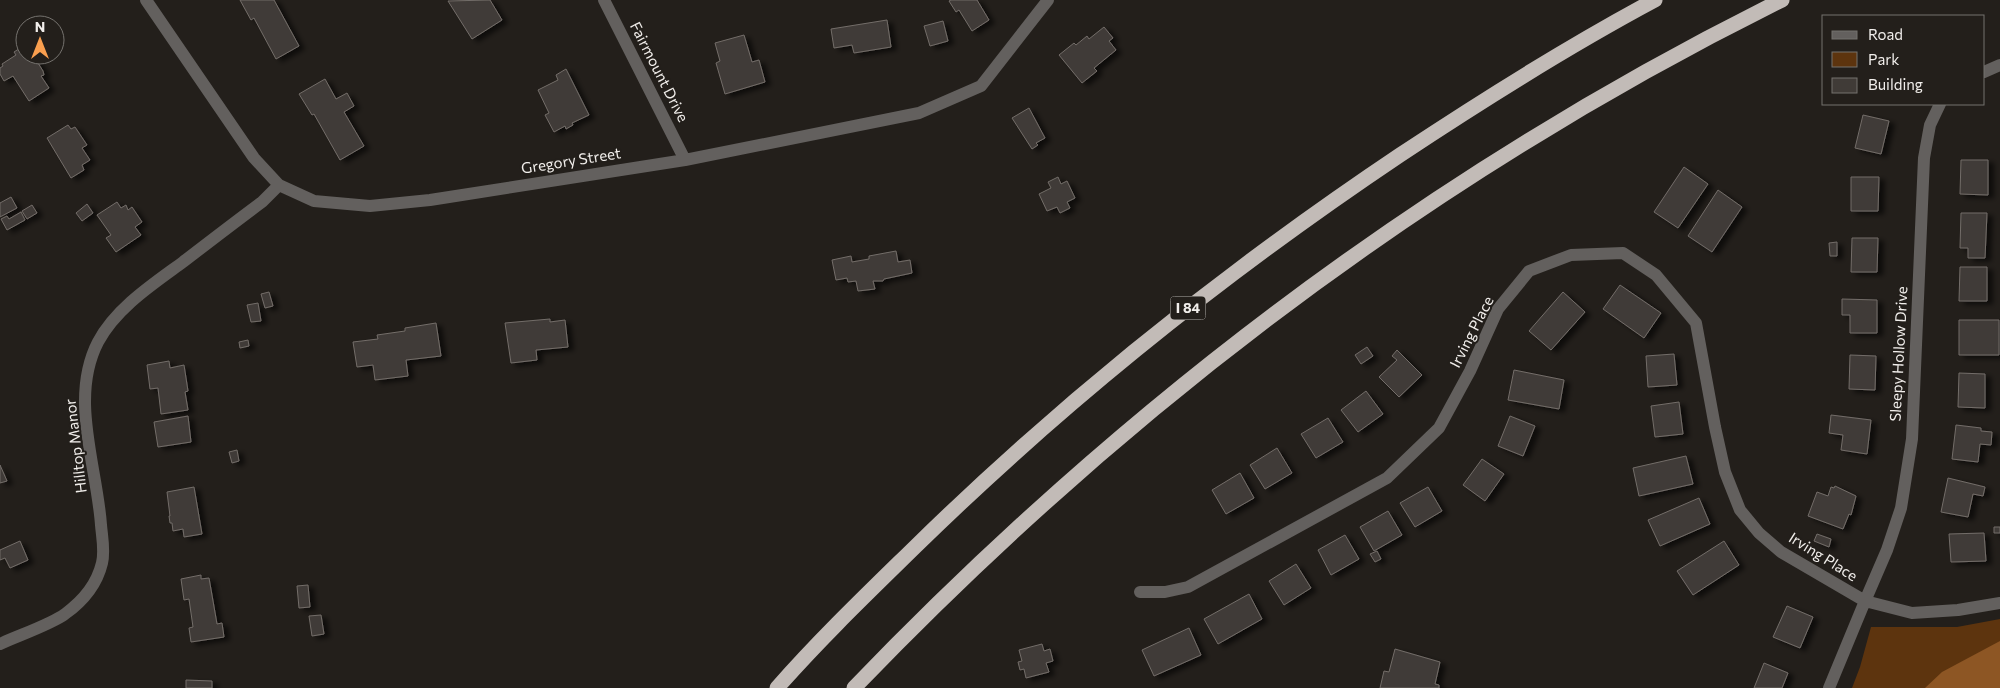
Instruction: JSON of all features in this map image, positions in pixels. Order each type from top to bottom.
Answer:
[{"type":"highway","name":"I 84","points":[[777,688],[863,598],[1009,457],[1094,383],[1176,317],[1345,191],[1529,72],[1615,21],[1655,0]]},
{"type":"highway","points":[[854,688],[945,595],[1069,480],[1187,380],[1298,295],[1368,246],[1551,126],[1643,72],[1782,0]]},
{"type":"street","name":"Gregory Street","points":[[146,0],[254,158],[279,185],[314,201],[370,206],[430,200],[685,160],[919,113],[981,86],[1048,0]]},
{"type":"street","name":"Fairmount Drive","points":[[604,0],[685,160]]},
{"type":"street","points":[[1985,72],[2000,65]]},
{"type":"street","name":"Sleepy Hollow Drive","points":[[1829,688],[1887,550],[1901,508],[1912,439],[1924,158],[1930,125],[1940,105]]},
{"type":"street","name":"Hilltop Manor","points":[[0,644],[64,615],[85,597],[94,584],[103,562],[101,516],[87,426],[85,392],[88,368],[98,342],[116,318],[137,296],[262,202],[279,185]]},
{"type":"street","name":"Irving Place","points":[[1140,592],[1165,592],[1188,587],[1387,478],[1439,428],[1470,371],[1498,309],[1529,271],[1571,255],[1623,253],[1656,275],[1696,322],[1725,472],[1740,510],[1759,533],[1782,552],[1865,601]]},
{"type":"street","points":[[1865,601],[1912,613],[1958,610],[2000,603]]},
{"type":"green space","points":[[2000,619],[2000,688],[1852,688],[1871,627],[1957,627]]},
{"type":"shaded area","points":[[2000,641],[2000,688],[1925,688],[1942,672]]},
{"type":"building","points":[[240,0],[274,0],[299,46],[276,59],[254,18],[251,20]]},
{"type":"building","points":[[490,0],[502,20],[472,39],[448,1]]},
{"type":"building","points":[[977,0],[989,20],[972,31],[959,10],[956,12],[949,1]]},
{"type":"building","points":[[887,20],[891,47],[854,53],[852,45],[834,48],[831,29]]},
{"type":"building","points":[[943,21],[948,41],[930,46],[924,26]]},
{"type":"building","points":[[1104,27],[1113,38],[1109,41],[1116,50],[1094,68],[1097,71],[1082,83],[1059,55],[1074,43],[1076,45],[1087,36],[1089,39]]},
{"type":"building","points":[[744,35],[752,62],[759,60],[765,82],[725,94],[716,63],[720,61],[715,43]]},
{"type":"building","points":[[15,56],[15,65],[39,65],[44,75],[41,76],[49,88],[29,101],[13,76],[4,81],[0,74],[2,64]]},
{"type":"building","points":[[566,69],[589,115],[572,123],[573,125],[566,129],[565,126],[554,132],[545,115],[549,113],[538,90],[558,80],[556,75]]},
{"type":"building","points":[[325,79],[336,99],[347,93],[354,106],[344,112],[364,146],[340,160],[314,114],[312,115],[299,94]]},
{"type":"building","points":[[1029,108],[1045,138],[1036,143],[1038,145],[1032,149],[1012,118]]},
{"type":"building","points":[[1863,115],[1889,121],[1881,154],[1855,148]]},
{"type":"building","points":[[68,125],[71,129],[75,127],[87,145],[82,148],[90,160],[82,165],[84,170],[71,178],[47,138]]},
{"type":"building","points":[[1961,160],[1988,160],[1988,195],[1960,194]]},
{"type":"building","points":[[1684,167],[1708,184],[1678,228],[1654,212]]},
{"type":"building","points":[[1058,177],[1061,184],[1067,181],[1075,198],[1067,202],[1070,208],[1060,213],[1057,207],[1047,211],[1039,194],[1051,188],[1048,182]]},
{"type":"building","points":[[1851,177],[1879,177],[1878,211],[1851,211]]},
{"type":"building","points":[[1718,190],[1742,207],[1712,252],[1688,236]]},
{"type":"building","points":[[11,197],[17,208],[0,217],[0,203]]},
{"type":"building","points":[[117,202],[121,208],[126,205],[128,210],[132,207],[142,222],[135,227],[141,235],[116,252],[106,238],[111,235],[97,215]]},
{"type":"building","points":[[87,204],[93,213],[82,221],[76,213]]},
{"type":"building","points":[[32,205],[37,213],[27,219],[22,211]]},
{"type":"building","points":[[21,212],[25,220],[7,230],[1,219],[7,216],[9,219]]},
{"type":"building","points":[[1961,213],[1987,213],[1985,258],[1968,258],[1968,248],[1960,248]]},
{"type":"building","points":[[1852,238],[1878,238],[1877,272],[1851,272]]},
{"type":"building","points":[[1837,242],[1837,256],[1830,256],[1829,243]]},
{"type":"building","points":[[896,251],[898,262],[910,260],[912,273],[884,279],[883,281],[873,281],[875,289],[858,291],[856,281],[848,282],[847,278],[836,280],[832,260],[851,256],[852,262],[869,259],[869,256]]},
{"type":"building","points":[[1960,267],[1987,267],[1987,301],[1959,301]]},
{"type":"building","points":[[1620,285],[1661,313],[1644,338],[1603,309]]},
{"type":"building","points":[[269,292],[273,306],[265,308],[261,294]]},
{"type":"building","points":[[1563,292],[1585,312],[1551,350],[1529,331]]},
{"type":"building","points":[[1842,299],[1877,300],[1877,333],[1850,333],[1850,315],[1842,315]]},
{"type":"building","points":[[258,303],[261,321],[251,322],[247,305]]},
{"type":"building","points":[[550,319],[550,322],[565,320],[568,347],[536,350],[537,360],[511,363],[505,323]]},
{"type":"building","points":[[1959,320],[1999,320],[1999,355],[1959,355]]},
{"type":"building","points":[[436,323],[441,356],[406,360],[408,376],[375,380],[373,365],[357,367],[353,342],[378,339],[377,335],[405,331],[405,328]]},
{"type":"building","points":[[248,340],[249,346],[240,348],[239,342]]},
{"type":"building","points":[[1367,347],[1373,356],[1361,364],[1355,355]]},
{"type":"building","points":[[1397,350],[1422,375],[1399,397],[1379,377],[1397,360],[1392,356]]},
{"type":"building","points":[[1674,354],[1677,385],[1648,387],[1646,356]]},
{"type":"building","points":[[1850,355],[1876,356],[1875,390],[1849,389]]},
{"type":"building","points":[[169,361],[170,368],[184,365],[188,391],[185,392],[188,410],[161,414],[158,388],[150,389],[147,365]]},
{"type":"building","points":[[1514,370],[1564,380],[1559,409],[1508,400]]},
{"type":"building","points":[[1959,373],[1985,374],[1985,408],[1958,407]]},
{"type":"building","points":[[1366,391],[1383,414],[1358,432],[1341,410]]},
{"type":"building","points":[[1679,402],[1683,434],[1655,437],[1651,406]]},
{"type":"building","points":[[1831,415],[1871,420],[1867,454],[1841,450],[1843,435],[1829,433]]},
{"type":"building","points":[[188,416],[191,442],[158,447],[154,422]]},
{"type":"building","points":[[1510,416],[1535,426],[1523,456],[1498,446]]},
{"type":"building","points":[[1328,418],[1343,442],[1316,458],[1301,434]]},
{"type":"building","points":[[1956,425],[1981,428],[1981,431],[1992,432],[1991,445],[1980,444],[1978,462],[1952,459]]},
{"type":"building","points":[[1277,448],[1292,473],[1265,489],[1250,465]]},
{"type":"building","points":[[237,450],[239,461],[232,463],[229,452]]},
{"type":"building","points":[[1686,456],[1693,484],[1639,496],[1633,468]]},
{"type":"building","points":[[1482,459],[1504,474],[1485,501],[1463,485]]},
{"type":"building","points":[[0,465],[7,481],[0,483]]},
{"type":"building","points":[[1240,473],[1254,498],[1226,514],[1212,490]]},
{"type":"building","points":[[1948,478],[1985,487],[1983,496],[1973,494],[1968,517],[1941,512]]},
{"type":"building","points":[[1835,486],[1856,496],[1851,515],[1849,514],[1843,529],[1808,516],[1817,492],[1828,496],[1831,487],[1834,488]]},
{"type":"building","points":[[194,487],[202,534],[184,537],[183,529],[173,531],[172,523],[170,523],[167,492]]},
{"type":"building","points":[[1428,487],[1442,511],[1415,527],[1400,503]]},
{"type":"building","points":[[1699,498],[1710,524],[1660,546],[1648,520]]},
{"type":"building","points":[[1388,511],[1402,535],[1374,551],[1360,527]]},
{"type":"building","points":[[1994,527],[2000,527],[2000,533],[1994,533]]},
{"type":"building","points":[[1984,533],[1986,561],[1951,562],[1949,534]]},
{"type":"building","points":[[1817,534],[1831,539],[1829,547],[1814,541]]},
{"type":"building","points":[[1345,535],[1359,559],[1331,575],[1318,550]]},
{"type":"building","points":[[20,541],[28,560],[10,568],[5,558],[0,560],[0,550]]},
{"type":"building","points":[[1724,541],[1739,565],[1693,595],[1677,571]]},
{"type":"building","points":[[1377,551],[1381,559],[1375,562],[1370,554]]},
{"type":"building","points":[[1296,564],[1311,588],[1284,605],[1269,581]]},
{"type":"building","points":[[201,575],[201,579],[209,578],[217,624],[222,623],[224,637],[191,642],[189,628],[193,627],[189,599],[184,600],[181,579]]},
{"type":"building","points":[[308,585],[310,607],[299,608],[297,586]]},
{"type":"building","points":[[1249,594],[1262,619],[1218,644],[1204,619]]},
{"type":"building","points":[[1787,606],[1813,617],[1800,648],[1773,637]]},
{"type":"building","points":[[321,615],[324,634],[312,636],[309,616]]},
{"type":"building","points":[[1189,628],[1201,655],[1154,676],[1142,650]]},
{"type":"building","points":[[1042,644],[1044,651],[1050,649],[1053,661],[1046,663],[1049,672],[1026,678],[1024,669],[1020,670],[1018,662],[1022,661],[1019,650]]},
{"type":"building","points":[[1395,649],[1440,662],[1435,684],[1439,685],[1439,688],[1380,688],[1384,671],[1389,672]]},
{"type":"building","points":[[1764,663],[1788,673],[1782,688],[1754,688]]},
{"type":"building","points":[[186,680],[212,681],[212,688],[186,688]]}]
